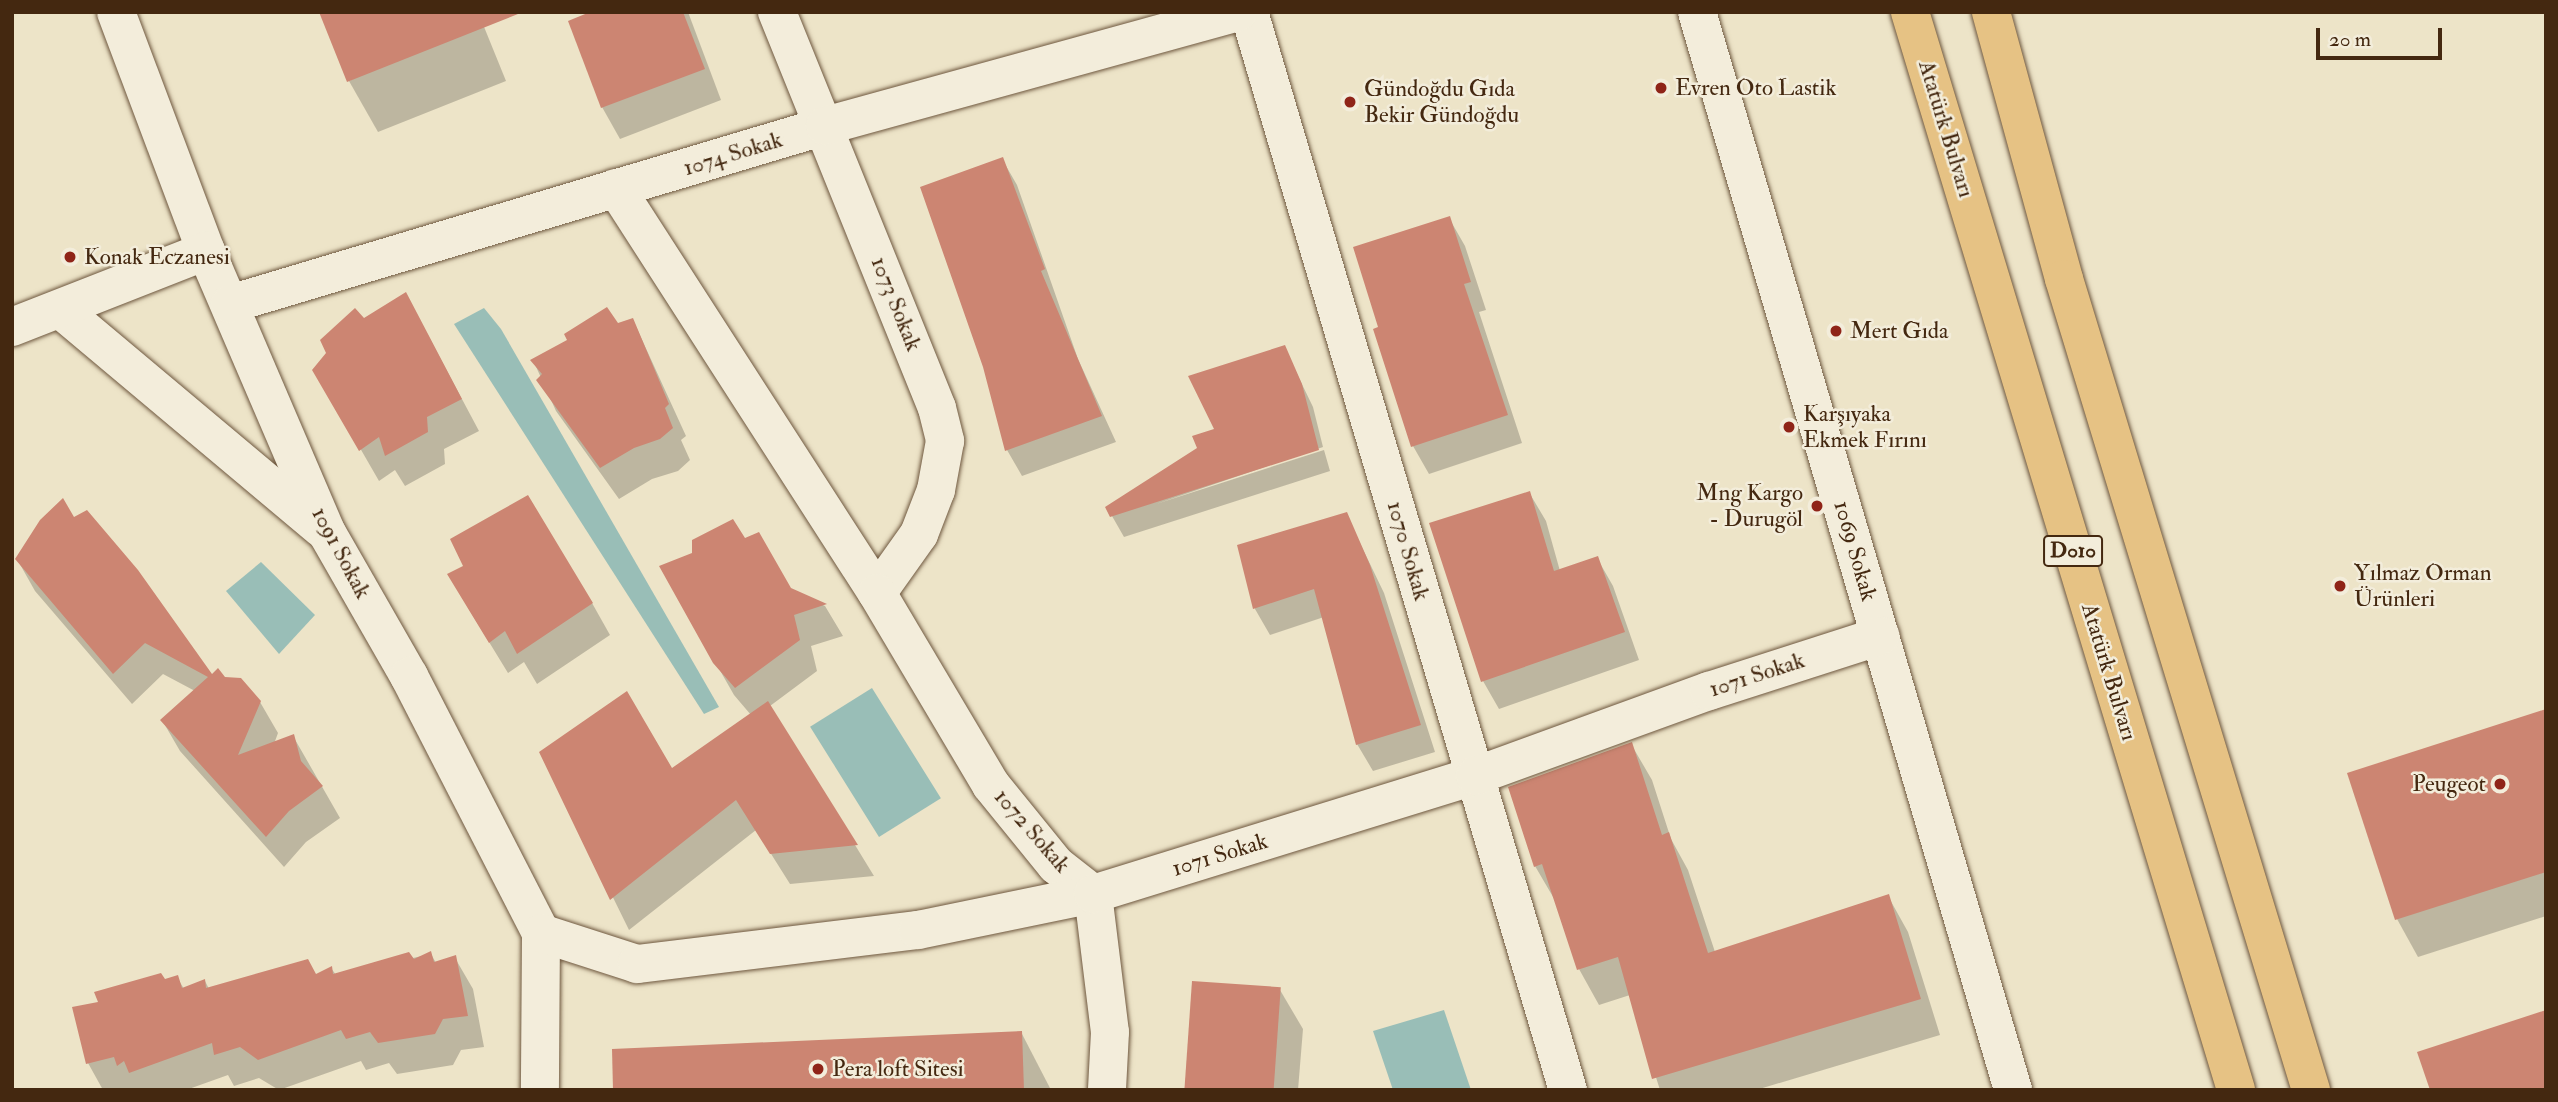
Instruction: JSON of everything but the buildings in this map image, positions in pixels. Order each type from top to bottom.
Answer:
[{"type":"highway","name":"Atatürk Bulvarı","points":[[1910,12],[2236,1090]]},
{"type":"highway","points":[[1991,12],[2064,279],[2311,1090]]},
{"type":"street","name":"1091 Sokak","points":[[116,12],[205,251],[327,533],[409,676],[541,933],[540,1090]]},
{"type":"street","name":"1073 Sokak","points":[[777,12],[937,408],[945,441],[936,490],[919,534],[877,593]]},
{"type":"street","name":"1074 Sokak","points":[[230,304],[825,126],[1238,12]]},
{"type":"street","name":"1070 Sokak","points":[[1249,12],[1568,1090]]},
{"type":"street","name":"1069 Sokak","points":[[1697,12],[2012,1090]]},
{"type":"street","name":"1072 Sokak","points":[[617,188],[877,593],[991,785],[1056,865],[1093,894]]},
{"type":"street","points":[[12,327],[205,251]]},
{"type":"street","points":[[60,309],[327,533]]},
{"type":"street","name":"1071 Sokak","points":[[541,933],[637,964],[918,930],[1093,894],[1475,776],[1709,691],[1880,636]]},
{"type":"street","points":[[1093,894],[1110,1032],[1107,1090]]},
{"type":"water","points":[[484,308],[501,329],[719,707],[704,714],[454,324]]},
{"type":"water","points":[[261,562],[315,615],[279,654],[226,591]]},
{"type":"water","points":[[872,688],[941,798],[879,837],[810,727]]},
{"type":"water","points":[[1444,1010],[1471,1090],[1393,1090],[1373,1031]]},
{"type":"place","name":"Evren Oto Lastik","points":[[1661,88]]},
{"type":"place","name":"Gündoğdu Gıda Bekir Gündoğdu","points":[[1350,102]]},
{"type":"place","name":"Konak Eczanesi","points":[[70,257]]},
{"type":"place","name":"Mert Gıda","points":[[1836,331]]},
{"type":"place","name":"Karşıyaka Ekmek Fırını","points":[[1789,427]]},
{"type":"place","name":"Mng Kargo - Durugöl","points":[[1817,506]]},
{"type":"place","name":"Yılmaz Orman Ürünleri","points":[[2340,586]]},
{"type":"place","name":"Peugeot","points":[[2500,784]]},
{"type":"place","name":"Pera loft Sitesi","points":[[818,1069]]}]
